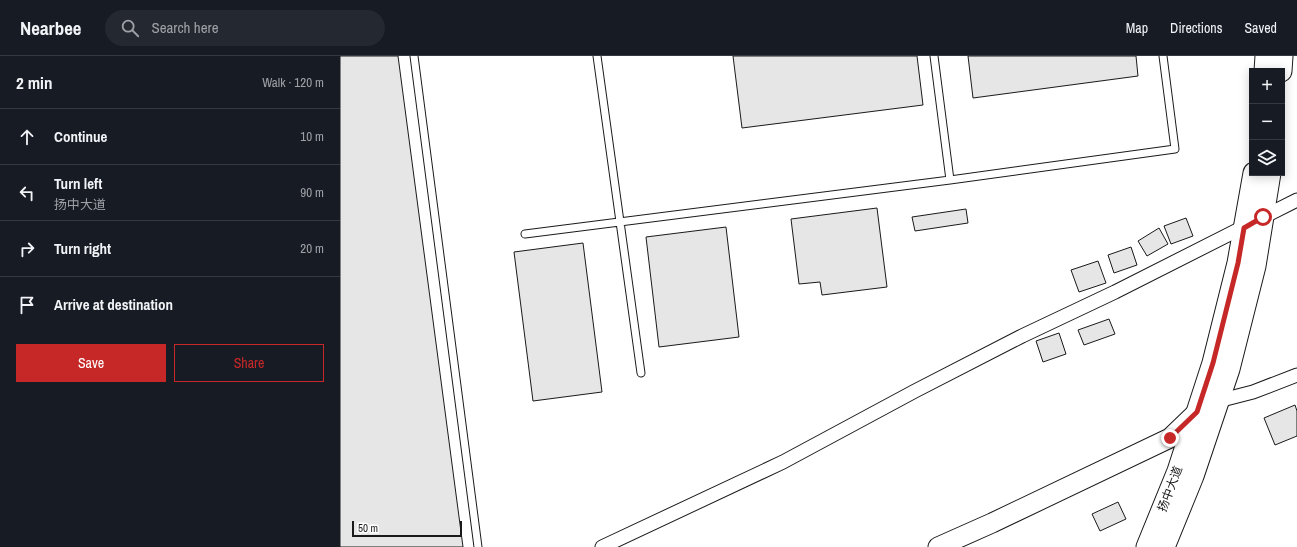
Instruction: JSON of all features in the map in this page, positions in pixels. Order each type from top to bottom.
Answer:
[{"type":"main road","points":[[1265,68],[1266,56]]},
{"type":"main road","points":[[1281,68],[1282,56]]},
{"type":"main road","name":"扬中大道","points":[[1147,547],[1178,471],[1213,363],[1238,263],[1253,176]]},
{"type":"main road","name":"扬中大道","points":[[1164,547],[1193,476],[1229,369],[1255,266],[1270,176]]},
{"type":"street","points":[[602,547],[783,462],[1016,340],[1244,228],[1297,200]]},
{"type":"street","points":[[938,547],[992,523],[1170,438],[1197,412],[1218,402],[1253,392],[1297,375]]},
{"type":"lane","points":[[414,56],[478,547]]},
{"type":"lane","points":[[598,56],[641,374]]},
{"type":"lane","points":[[934,56],[950,180]]},
{"type":"lane","points":[[525,234],[950,180],[1175,149],[1163,56]]},
{"type":"building","points":[[340,56],[398,56],[463,547],[340,547]]},
{"type":"building","points":[[733,56],[917,56],[923,105],[742,128]]},
{"type":"building","points":[[968,56],[1136,56],[1138,76],[973,98]]},
{"type":"building","points":[[877,208],[887,287],[822,295],[820,282],[799,284],[791,219]]},
{"type":"building","points":[[966,209],[968,223],[915,231],[912,217]]},
{"type":"building","points":[[1186,218],[1193,236],[1171,244],[1164,226]]},
{"type":"building","points":[[726,227],[739,337],[659,347],[646,237]]},
{"type":"building","points":[[1159,228],[1168,244],[1147,256],[1138,241]]},
{"type":"building","points":[[583,243],[602,392],[533,401],[514,252]]},
{"type":"building","points":[[1131,247],[1137,265],[1114,273],[1108,255]]},
{"type":"building","points":[[1098,261],[1106,283],[1079,292],[1071,270]]},
{"type":"building","points":[[1109,319],[1115,334],[1084,345],[1078,330]]},
{"type":"building","points":[[1059,333],[1066,354],[1043,362],[1036,341]]},
{"type":"building","points":[[1295,405],[1297,411],[1297,436],[1275,445],[1264,418]]},
{"type":"building","points":[[1118,502],[1126,519],[1100,531],[1092,514]]},
{"type":"route","points":[[1170,438],[1197,412],[1213,363],[1238,263],[1244,228],[1263,217]]}]
